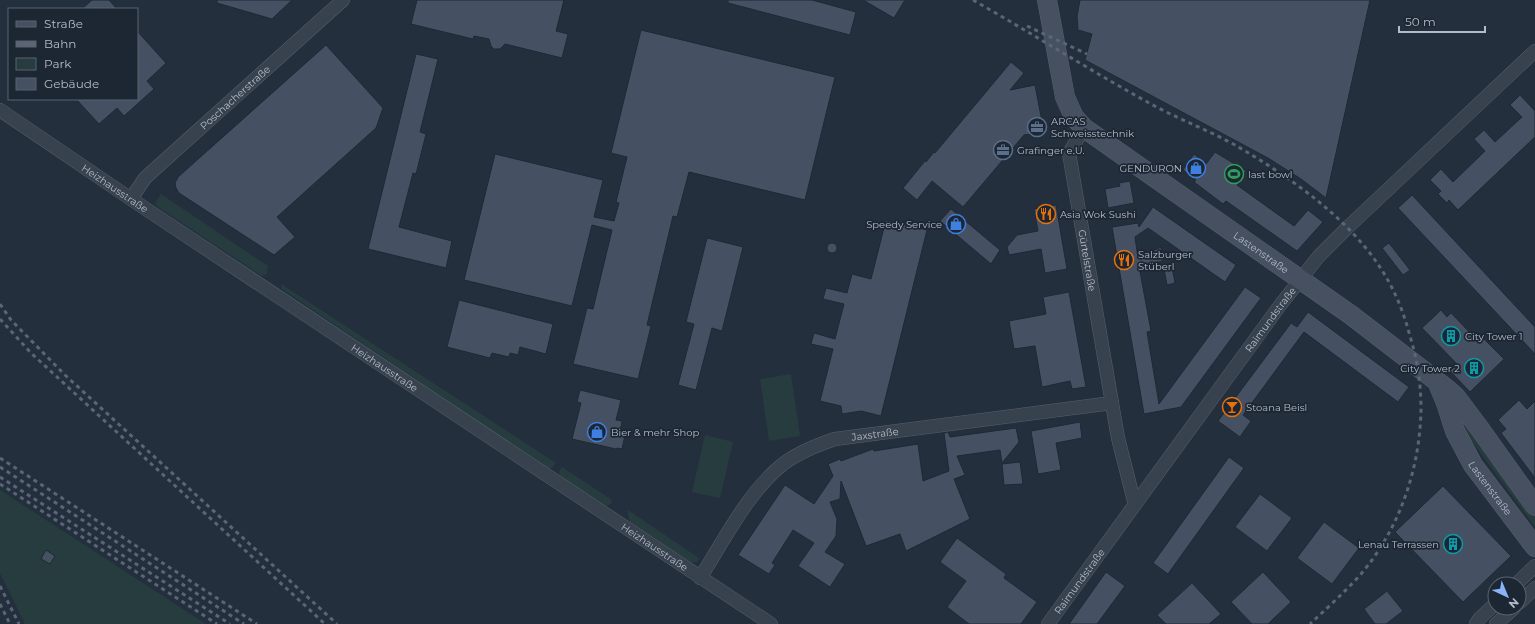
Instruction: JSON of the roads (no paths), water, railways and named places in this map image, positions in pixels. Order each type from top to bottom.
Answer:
[{"type":"main road","points":[[1047,0],[1065,97],[1074,117],[1084,128]]},
{"type":"main road","name":"Lastenstraße","points":[[1084,128],[1351,315],[1436,379],[1456,397],[1535,506]]},
{"type":"main road","name":"Lastenstraße","points":[[1436,379],[1455,431],[1473,465],[1535,547]]},
{"type":"street","name":"Poschacherstraße","points":[[131,199],[145,178],[343,0]]},
{"type":"street","name":"Raimundstraße","points":[[1048,624],[1300,280],[1320,256],[1347,228],[1535,51]]},
{"type":"street","name":"Heizhausstraße","points":[[0,110],[131,199],[770,624]]},
{"type":"street","name":"Gürtelstraße","points":[[1084,128],[1069,152],[1123,464],[1135,505]]},
{"type":"street","name":"Jaxstraße","points":[[700,578],[746,506],[762,485],[783,465],[799,454],[817,445],[835,439],[1112,402]]},
{"type":"street","points":[[1524,576],[1535,566]]},
{"type":"street","points":[[1527,596],[1535,588]]},
{"type":"street","points":[[1476,624],[1487,611]]},
{"type":"street","points":[[1496,624],[1505,616]]},
{"type":"railway","points":[[973,0],[1161,109],[1235,145],[1281,174],[1304,190],[1346,227],[1365,247],[1381,269],[1394,292],[1402,310],[1412,343],[1420,384],[1420,431],[1412,475],[1397,517],[1375,556],[1355,581],[1310,624]]},
{"type":"railway","points":[[1027,26],[1087,54]]},
{"type":"railway","points":[[0,304],[11,320],[65,375],[337,624]]},
{"type":"railway","points":[[0,319],[31,353],[325,624]]},
{"type":"railway","points":[[0,458],[257,624]]},
{"type":"railway","points":[[0,467],[244,624]]},
{"type":"railway","points":[[0,477],[230,624]]},
{"type":"railway","points":[[0,484],[217,624]]},
{"type":"railway","points":[[0,586],[19,624]]},
{"type":"railway","points":[[0,604],[10,624]]},
{"type":"place","name":"ARCAS Schweisstechnik","points":[[1037,127]]},
{"type":"place","name":"Grafinger e.U.","points":[[1003,150]]},
{"type":"place","name":"GENDURON","points":[[1196,168]]},
{"type":"place","name":"last bowl","points":[[1234,174]]},
{"type":"place","name":"Asia Wok Sushi","points":[[1046,214]]},
{"type":"place","name":"Speedy Service","points":[[956,224]]},
{"type":"place","name":"Salzburger Stüberl","points":[[1124,260]]},
{"type":"place","name":"City Tower 1","points":[[1451,336]]},
{"type":"place","name":"City Tower 2","points":[[1474,368]]},
{"type":"place","name":"Stoana Beisl","points":[[1232,407]]},
{"type":"place","name":"Bier & mehr Shop","points":[[597,432]]},
{"type":"place","name":"Lenau Terrassen","points":[[1453,544]]}]
